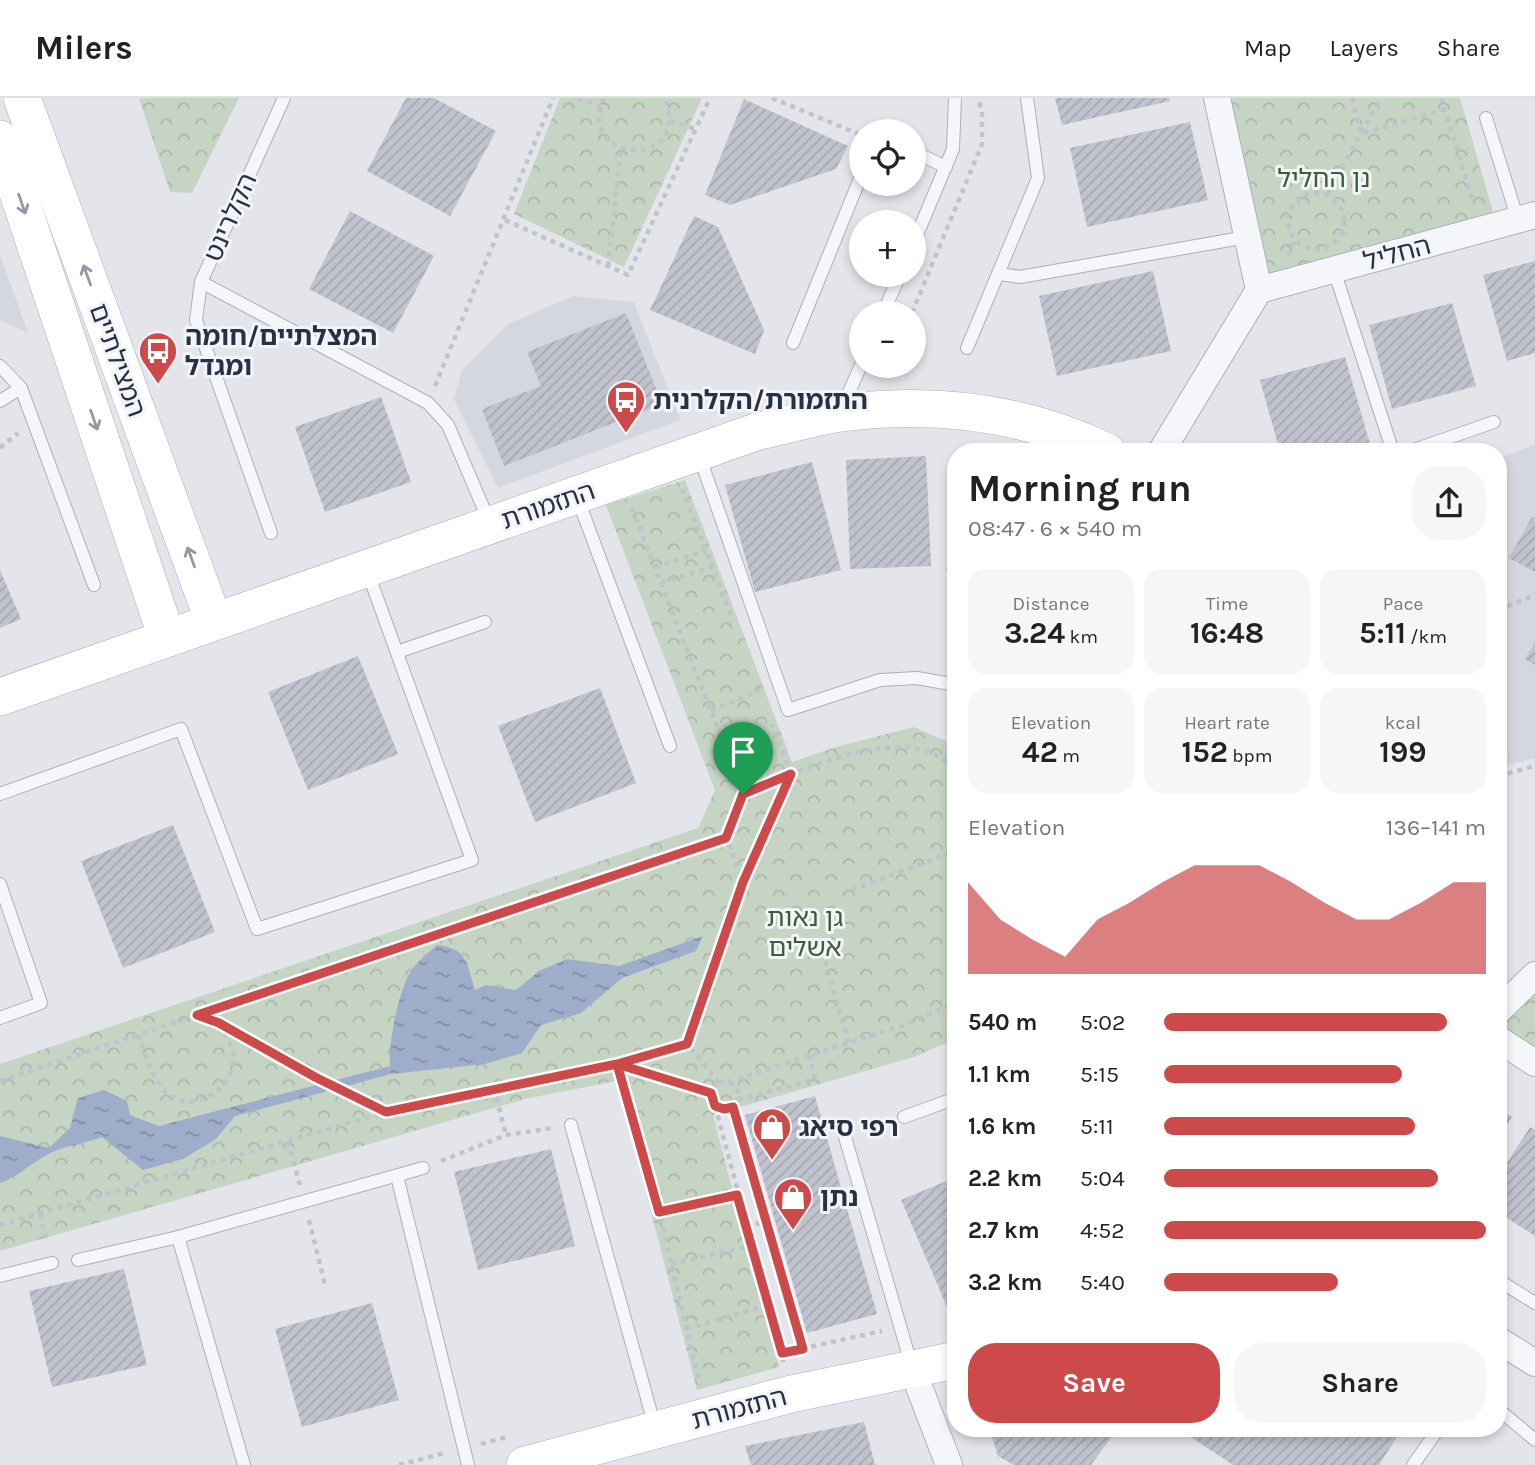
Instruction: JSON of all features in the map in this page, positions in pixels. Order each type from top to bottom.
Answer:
[{"type":"street","name":"המצילתיים","points":[[22,98],[215,622]]},
{"type":"street","points":[[1165,443],[1258,290],[1217,98]]},
{"type":"street","name":"המצילתיים","points":[[0,139],[167,638]]},
{"type":"street","name":"החליל","points":[[1258,290],[1526,218]]},
{"type":"street","name":"התזמורת","points":[[0,696],[759,431],[840,413],[930,407],[1025,419],[1085,443]]},
{"type":"street","points":[[1507,1002],[1535,975]]},
{"type":"street","points":[[1507,1045],[1535,1063]]},
{"type":"street","points":[[1507,1346],[1535,1363]]},
{"type":"street","name":"התזמורת","points":[[540,1463],[596,1456],[656,1431],[708,1416],[791,1394],[947,1362]]},
{"type":"street","points":[[905,1372],[949,1465]]},
{"type":"lane","name":"הקלרינט","points":[[284,98],[201,282],[428,403],[448,425],[491,525]]},
{"type":"lane","points":[[926,214],[953,149],[955,98]]},
{"type":"lane","points":[[967,348],[1038,178],[1027,98]]},
{"type":"lane","points":[[1486,118],[1526,218]]},
{"type":"lane","points":[[926,158],[946,167]]},
{"type":"lane","points":[[793,344],[853,196]]},
{"type":"lane","points":[[1000,274],[1020,277],[1247,237]]},
{"type":"lane","points":[[1334,270],[1390,443]]},
{"type":"lane","points":[[201,282],[196,320],[271,533]]},
{"type":"lane","points":[[0,366],[21,388],[94,585]]},
{"type":"lane","points":[[840,413],[855,378]]},
{"type":"lane","points":[[0,401],[21,388]]},
{"type":"lane","points":[[1434,443],[1494,422]]},
{"type":"lane","points":[[699,454],[788,710],[880,680],[917,678],[947,683]]},
{"type":"lane","points":[[576,495],[670,746]]},
{"type":"lane","points":[[0,794],[181,729],[257,929],[472,860],[367,568]]},
{"type":"lane","points":[[397,652],[485,622]]},
{"type":"lane","points":[[0,884],[41,1003],[0,1018]]},
{"type":"lane","points":[[904,1117],[947,1101]]},
{"type":"lane","points":[[571,1125],[656,1431]]},
{"type":"lane","points":[[845,1137],[905,1372]]},
{"type":"lane","points":[[78,1260],[178,1237],[423,1168]]},
{"type":"lane","points":[[397,1176],[468,1465]]},
{"type":"lane","points":[[178,1237],[244,1465]]},
{"type":"lane","points":[[0,1276],[52,1264]]},
{"type":"lane","points":[[1507,1286],[1535,1303]]},
{"type":"lane","points":[[1507,1417],[1535,1440]]},
{"type":"lane","points":[[1413,1465],[1433,1437]]},
{"type":"path","points":[[428,403],[553,98]]},
{"type":"path","points":[[578,98],[601,106]]},
{"type":"path","points":[[604,98],[601,106],[602,128],[607,138],[621,149],[639,151],[660,142],[670,121],[665,98]]},
{"type":"path","points":[[505,220],[628,275],[710,98]]},
{"type":"path","points":[[772,98],[849,130]]},
{"type":"path","points":[[917,301],[982,144],[982,111],[978,98]]},
{"type":"path","points":[[1352,98],[1361,134]]},
{"type":"path","points":[[1327,194],[1381,98]]},
{"type":"path","points":[[1441,98],[1478,216]]},
{"type":"path","points":[[1361,134],[1445,109]]},
{"type":"path","points":[[670,121],[695,130]]},
{"type":"path","points":[[608,266],[621,149]]},
{"type":"path","points":[[1318,193],[1327,194],[1341,207],[1345,225],[1336,241],[1329,247],[1311,249],[1295,240],[1288,223],[1289,213],[1300,198],[1318,193]]},
{"type":"path","points":[[621,480],[743,794],[726,838],[743,882]]},
{"type":"path","points":[[655,567],[706,551]]},
{"type":"path","points":[[661,583],[712,567]]},
{"type":"path","points":[[1507,606],[1535,595]]},
{"type":"path","points":[[710,711],[760,690]]},
{"type":"path","points":[[743,794],[791,774],[875,747],[925,750],[947,762]]},
{"type":"path","points":[[1507,774],[1535,766]]},
{"type":"path","points":[[687,1044],[743,882],[791,774]]},
{"type":"path","points":[[0,1081],[726,838]]},
{"type":"path","points":[[852,890],[947,854]]},
{"type":"path","points":[[740,893],[750,894]]},
{"type":"path","points":[[825,961],[849,1043]]},
{"type":"path","points":[[711,1093],[719,1083],[849,1043],[947,1006]]},
{"type":"path","points":[[197,1015],[219,1023],[315,1077],[386,1112]]},
{"type":"path","points":[[138,1035],[161,1087],[183,1101],[195,1102],[216,1094],[231,1072],[233,1055],[219,1023]]},
{"type":"path","points":[[0,1225],[386,1112],[617,1064],[687,1044]]},
{"type":"path","points":[[687,1044],[719,1083]]},
{"type":"path","points":[[715,1106],[724,1109],[733,1107],[738,1100],[815,1079],[810,1055]]},
{"type":"path","points":[[617,1064],[711,1093]]},
{"type":"path","points":[[617,1064],[659,1212],[708,1416]]},
{"type":"path","points":[[728,1082],[736,1087],[738,1100]]},
{"type":"path","points":[[494,1088],[506,1135]]},
{"type":"path","points":[[711,1093],[791,1394]]},
{"type":"path","points":[[733,1107],[803,1349]]},
{"type":"path","points":[[423,1168],[506,1135],[571,1125]]},
{"type":"path","points":[[659,1212],[737,1195]]},
{"type":"path","points":[[40,1214],[52,1264]]},
{"type":"path","points":[[746,1227],[765,1221]]},
{"type":"path","points":[[671,1264],[751,1246]]},
{"type":"path","points":[[686,1329],[768,1306]]},
{"type":"path","points":[[782,1353],[881,1330],[905,1372]]},
{"type":"shaded area","points":[[0,255],[28,333],[0,320]]},
{"type":"shaded area","points":[[573,296],[634,302],[680,420],[498,488],[454,399],[462,370],[508,324]]},
{"type":"shaded area","points":[[1535,444],[1535,758],[1507,766],[1507,455]]},
{"type":"green space","points":[[139,98],[239,98],[192,193],[170,192]]},
{"type":"green space","points":[[560,98],[702,98],[624,267],[514,214]]},
{"type":"green space","name":"נן החליל","points":[[1225,98],[1460,98],[1494,215],[1263,280]]},
{"type":"green space","name":"גן נאות אשלים","points":[[685,480],[792,762],[836,747],[914,727],[947,741],[947,1043],[914,1057],[713,1115],[779,1367],[697,1390],[617,1081],[525,1099],[0,1251],[0,1064],[698,828],[715,790],[606,505]]},
{"type":"green space","points":[[1535,985],[1535,1054],[1507,1035],[1507,1014]]},
{"type":"water","points":[[703,936],[696,951],[622,978],[581,1013],[541,1025],[522,1053],[485,1064],[391,1074],[235,1116],[216,1139],[183,1159],[143,1170],[102,1137],[50,1153],[0,1183],[0,1136],[49,1148],[70,1128],[78,1098],[104,1090],[127,1101],[130,1115],[159,1126],[390,1066],[393,1030],[403,988],[413,968],[437,945],[461,954],[475,990],[486,985],[516,990],[539,971],[567,959],[619,966]]},
{"type":"building","points":[[406,98],[434,98],[496,131],[450,216],[367,171]]},
{"type":"building","points":[[1055,98],[1169,98],[1170,101],[1062,125]]},
{"type":"building","points":[[744,99],[848,146],[836,169],[730,205],[705,195]]},
{"type":"building","points":[[1190,122],[1208,200],[1087,227],[1070,148]]},
{"type":"building","points":[[350,211],[434,256],[393,333],[309,289]]},
{"type":"building","points":[[694,216],[718,227],[764,330],[755,354],[650,310]]},
{"type":"building","points":[[1535,261],[1535,353],[1507,361],[1483,275]]},
{"type":"building","points":[[1153,271],[1171,351],[1057,376],[1039,296]]},
{"type":"building","points":[[1452,303],[1476,386],[1392,409],[1369,325]]},
{"type":"building","points":[[626,313],[662,404],[504,466],[482,409],[541,386],[527,352]]},
{"type":"building","points":[[1345,357],[1370,443],[1278,443],[1260,380]]},
{"type":"building","points":[[381,397],[411,482],[325,512],[295,427]]},
{"type":"building","points":[[926,456],[931,566],[850,569],[846,460]]},
{"type":"building","points":[[812,462],[841,570],[755,592],[725,485]]},
{"type":"building","points":[[1532,517],[1535,519],[1535,572],[1509,558]]},
{"type":"building","points":[[0,570],[21,619],[0,628]]},
{"type":"building","points":[[1535,642],[1535,665],[1525,659]]},
{"type":"building","points":[[358,656],[398,754],[308,790],[268,692]]},
{"type":"building","points":[[600,688],[636,783],[535,822],[498,726]]},
{"type":"building","points":[[173,825],[215,932],[123,968],[81,861]]},
{"type":"building","points":[[815,1096],[877,1314],[807,1333],[745,1115]]},
{"type":"building","points":[[1530,1127],[1535,1130],[1535,1236],[1507,1218],[1507,1163]]},
{"type":"building","points":[[551,1149],[575,1246],[478,1270],[454,1172]]},
{"type":"building","points":[[947,1181],[947,1307],[901,1200]]},
{"type":"building","points":[[124,1269],[147,1365],[52,1387],[29,1291]]},
{"type":"building","points":[[372,1303],[399,1400],[302,1427],[275,1329]]},
{"type":"building","points":[[864,1422],[875,1465],[751,1465],[745,1446]]},
{"type":"building","points":[[992,1437],[1111,1437],[1091,1465],[1014,1465],[998,1456]]},
{"type":"building","points":[[1191,1437],[1397,1437],[1379,1465],[1233,1465]]},
{"type":"place","name":"המצלתיים/חומה ומגדל","points":[[158,385]]},
{"type":"place","name":"התזמורת/הקלרנית","points":[[626,434]]},
{"type":"place","name":"רפי סיאג","points":[[772,1161]]},
{"type":"place","name":"נתן","points":[[793,1231]]},
{"type":"route","points":[[743,794],[726,838],[197,1015],[219,1023],[315,1077],[386,1112],[617,1064],[711,1093],[715,1106],[724,1109],[733,1107],[803,1349],[782,1353],[737,1195],[659,1212],[617,1064],[687,1044],[743,882],[791,774],[743,794]]}]
